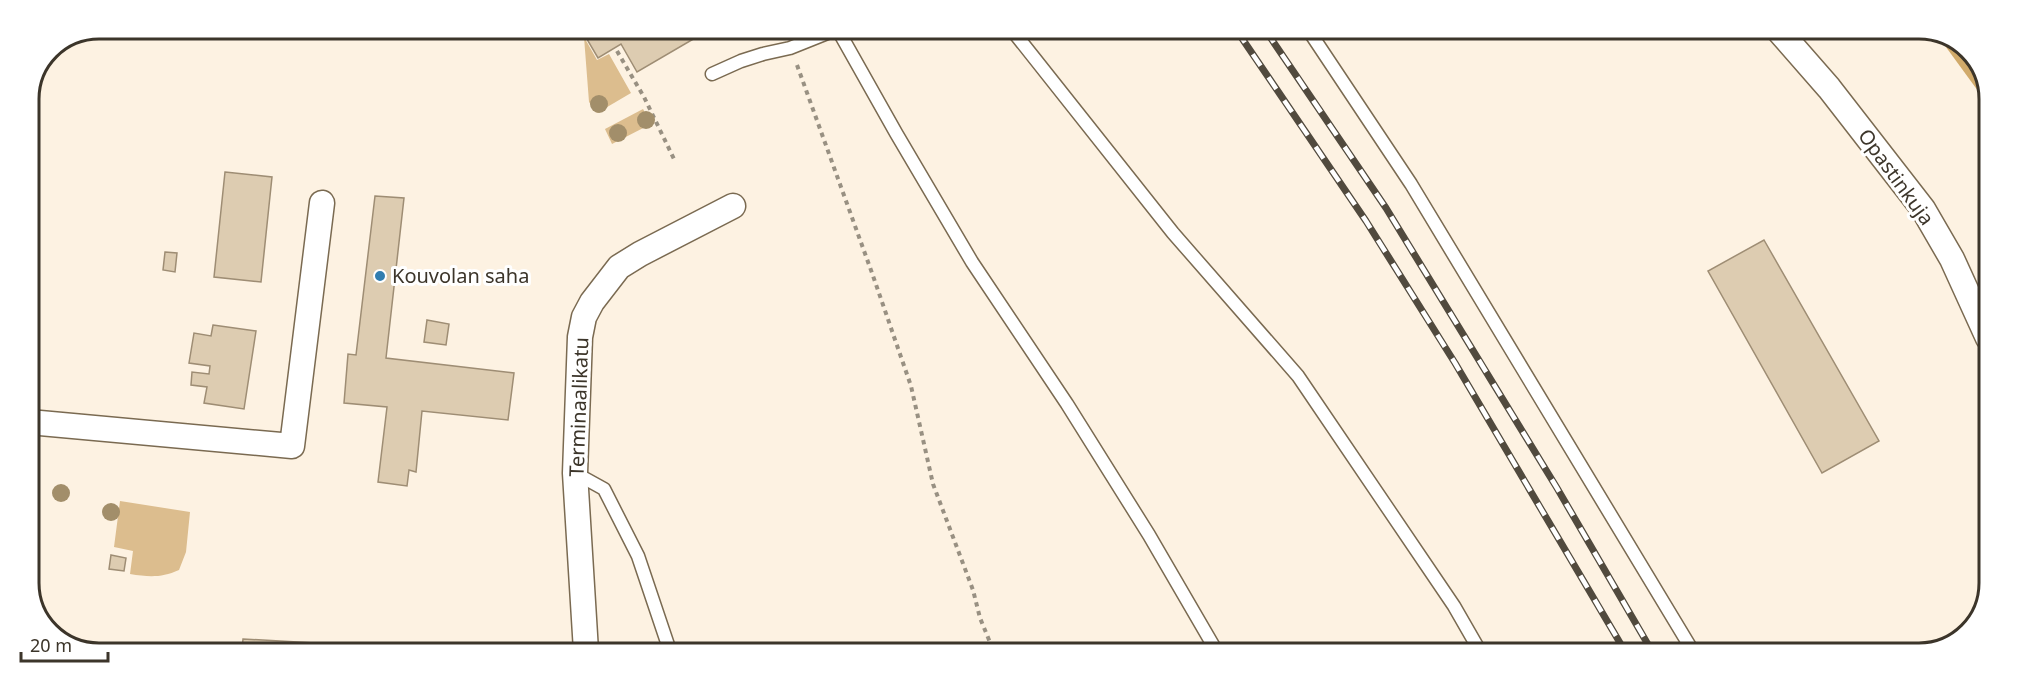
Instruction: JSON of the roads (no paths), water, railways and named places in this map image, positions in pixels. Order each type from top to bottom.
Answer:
[{"type":"street","name":"Opastinkuja","points":[[1786,39],[1829,88],[1923,209],[1952,259],[1979,318]]},
{"type":"street","points":[[39,423],[292,446],[322,203]]},
{"type":"street","name":"Terminaalikatu","points":[[586,643],[575,473],[580,337],[584,317],[592,302],[619,267],[733,206]]},
{"type":"lane","points":[[712,74],[747,59],[790,48],[814,39]]},
{"type":"lane","points":[[842,39],[972,262],[1080,424],[1149,535],[1212,643]]},
{"type":"lane","points":[[1019,39],[1173,233],[1298,376],[1454,606],[1475,643]]},
{"type":"lane","points":[[1314,39],[1411,184],[1688,643]]},
{"type":"lane","points":[[575,473],[604,489],[638,556],[667,643]]},
{"type":"railway","points":[[1242,39],[1366,221],[1455,363],[1620,643]]},
{"type":"railway","points":[[1271,39],[1386,208],[1557,488],[1647,643]]},
{"type":"place","name":"Kouvolan saha","points":[[380,276]]}]
